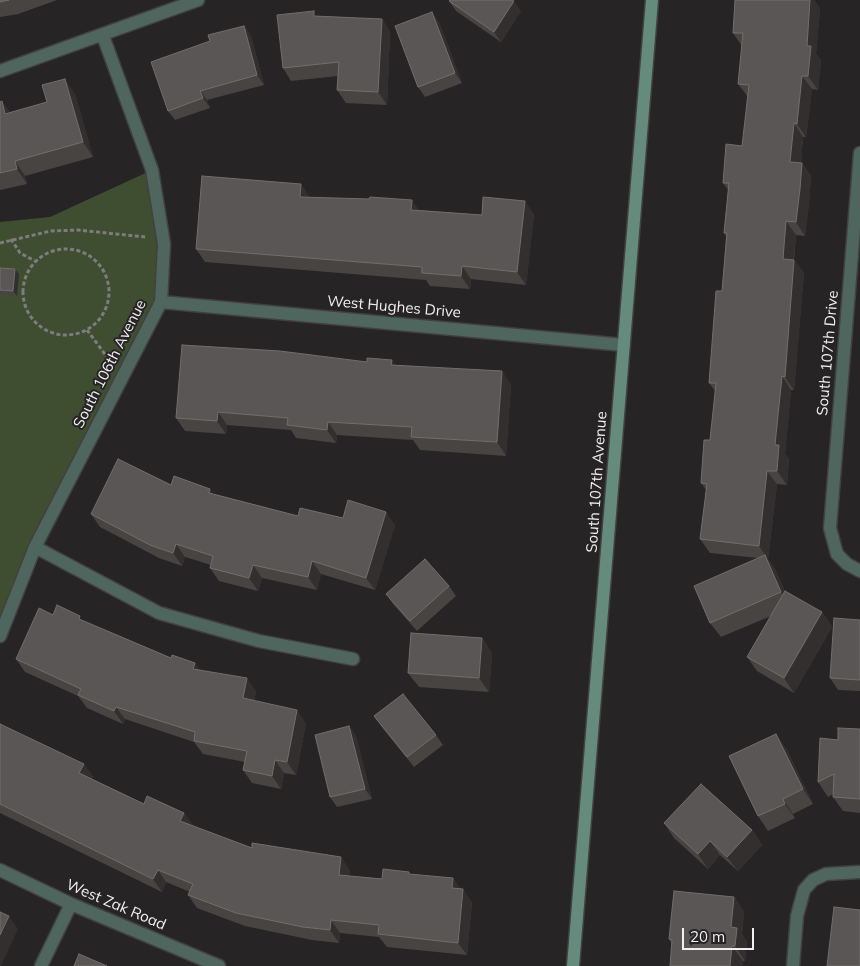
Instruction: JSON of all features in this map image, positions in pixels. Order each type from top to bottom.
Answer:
[{"type":"main road","name":"South 107th Avenue","points":[[573,966],[652,0]]},
{"type":"street","points":[[0,71],[103,36],[198,0]]},
{"type":"street","name":"South 106th Avenue","points":[[0,636],[35,547],[161,302],[164,244],[152,170],[103,36]]},
{"type":"street","name":"South 107th Drive","points":[[860,153],[856,274],[830,514],[832,541],[837,554],[847,564],[860,571]]},
{"type":"street","name":"West Hughes Drive","points":[[161,302],[624,345]]},
{"type":"street","points":[[35,547],[159,613],[259,641],[353,659]]},
{"type":"street","name":"West Zak Road","points":[[0,870],[71,904],[220,966]]},
{"type":"street","points":[[794,966],[800,902],[804,890],[813,880],[834,873],[860,872]]},
{"type":"street","points":[[41,966],[71,904]]},
{"type":"path","points":[[0,243],[51,231],[78,230],[144,236],[164,244]]},
{"type":"path","points":[[11,240],[20,253],[35,261]]},
{"type":"path","points":[[62,249],[74,250],[88,255],[101,267],[108,280],[109,296],[105,310],[87,330],[62,335],[44,329],[33,320],[23,298],[25,277],[35,261],[48,252],[62,249]]},
{"type":"path","points":[[87,330],[108,360],[124,373]]},
{"type":"green space","points":[[152,170],[164,244],[161,302],[92,434],[0,636],[0,222],[50,217]]},
{"type":"building","points":[[450,0],[512,0],[514,1],[494,32]]},
{"type":"building","points":[[735,0],[810,0],[807,46],[811,46],[808,76],[802,76],[797,124],[794,123],[790,162],[802,163],[800,189],[796,222],[786,221],[783,259],[794,260],[785,377],[782,376],[775,445],[779,445],[777,471],[767,471],[759,546],[700,539],[707,484],[701,483],[704,440],[710,440],[716,383],[709,383],[716,291],[722,291],[727,233],[724,233],[729,183],[723,183],[726,144],[742,146],[749,85],[738,84],[743,33],[733,33]]},
{"type":"building","points":[[314,11],[314,16],[382,19],[378,92],[337,90],[339,62],[283,68],[277,15]]},
{"type":"building","points":[[432,12],[455,73],[418,87],[395,26]]},
{"type":"building","points":[[244,26],[257,75],[200,91],[203,98],[168,111],[151,62],[210,41],[208,35]]},
{"type":"building","points":[[65,79],[83,142],[15,161],[17,169],[0,173],[0,102],[2,101],[5,114],[47,102],[42,85]]},
{"type":"building","points":[[202,176],[301,184],[300,197],[369,199],[370,197],[412,200],[411,210],[482,215],[483,197],[525,201],[517,272],[462,266],[461,276],[422,273],[422,267],[196,249]]},
{"type":"building","points":[[0,268],[15,269],[13,291],[0,290]]},
{"type":"building","points":[[182,345],[280,351],[367,362],[367,358],[392,360],[391,365],[502,371],[497,442],[411,437],[412,427],[328,422],[327,430],[287,425],[288,418],[218,412],[217,421],[176,418]]},
{"type":"building","points":[[118,459],[171,485],[174,476],[210,489],[209,493],[298,516],[300,508],[343,518],[348,500],[386,512],[366,578],[312,561],[308,577],[253,565],[249,578],[210,568],[213,556],[176,544],[173,553],[150,545],[91,514]]},
{"type":"building","points":[[765,555],[781,592],[710,623],[694,586]]},
{"type":"building","points":[[425,559],[449,586],[410,621],[386,594]]},
{"type":"building","points":[[785,591],[822,612],[784,678],[747,657]]},
{"type":"building","points":[[57,605],[80,616],[79,619],[171,658],[172,655],[195,663],[193,669],[247,678],[243,698],[297,710],[287,762],[275,760],[272,776],[243,770],[247,751],[194,741],[195,732],[116,707],[114,711],[78,695],[81,689],[16,659],[39,608],[53,615]]},
{"type":"building","points":[[834,618],[860,620],[860,680],[830,678]]},
{"type":"building","points":[[411,633],[482,638],[479,678],[408,673]]},
{"type":"building","points":[[403,694],[436,735],[407,757],[374,716]]},
{"type":"building","points":[[0,724],[84,764],[79,773],[144,804],[147,796],[184,813],[180,821],[252,848],[252,843],[341,857],[339,875],[382,879],[383,869],[409,872],[409,874],[453,878],[452,888],[463,889],[458,943],[378,934],[379,925],[331,920],[330,930],[303,927],[236,913],[188,895],[193,884],[158,870],[153,879],[0,804]]},
{"type":"building","points":[[349,726],[365,789],[330,797],[315,735]]},
{"type":"building","points":[[838,728],[860,729],[860,799],[833,797],[834,774],[818,782],[820,738],[838,740]]},
{"type":"building","points":[[776,734],[803,789],[783,799],[785,804],[758,816],[729,756]]},
{"type":"building","points":[[701,784],[752,830],[727,857],[710,841],[698,854],[664,823]]},
{"type":"building","points":[[674,891],[734,897],[731,927],[737,928],[735,946],[732,946],[730,966],[670,966],[672,940],[669,939]]},
{"type":"building","points":[[834,907],[860,910],[860,966],[827,966]]},
{"type":"building","points":[[0,912],[9,916],[0,935]]},
{"type":"building","points":[[79,954],[107,966],[74,966]]}]
